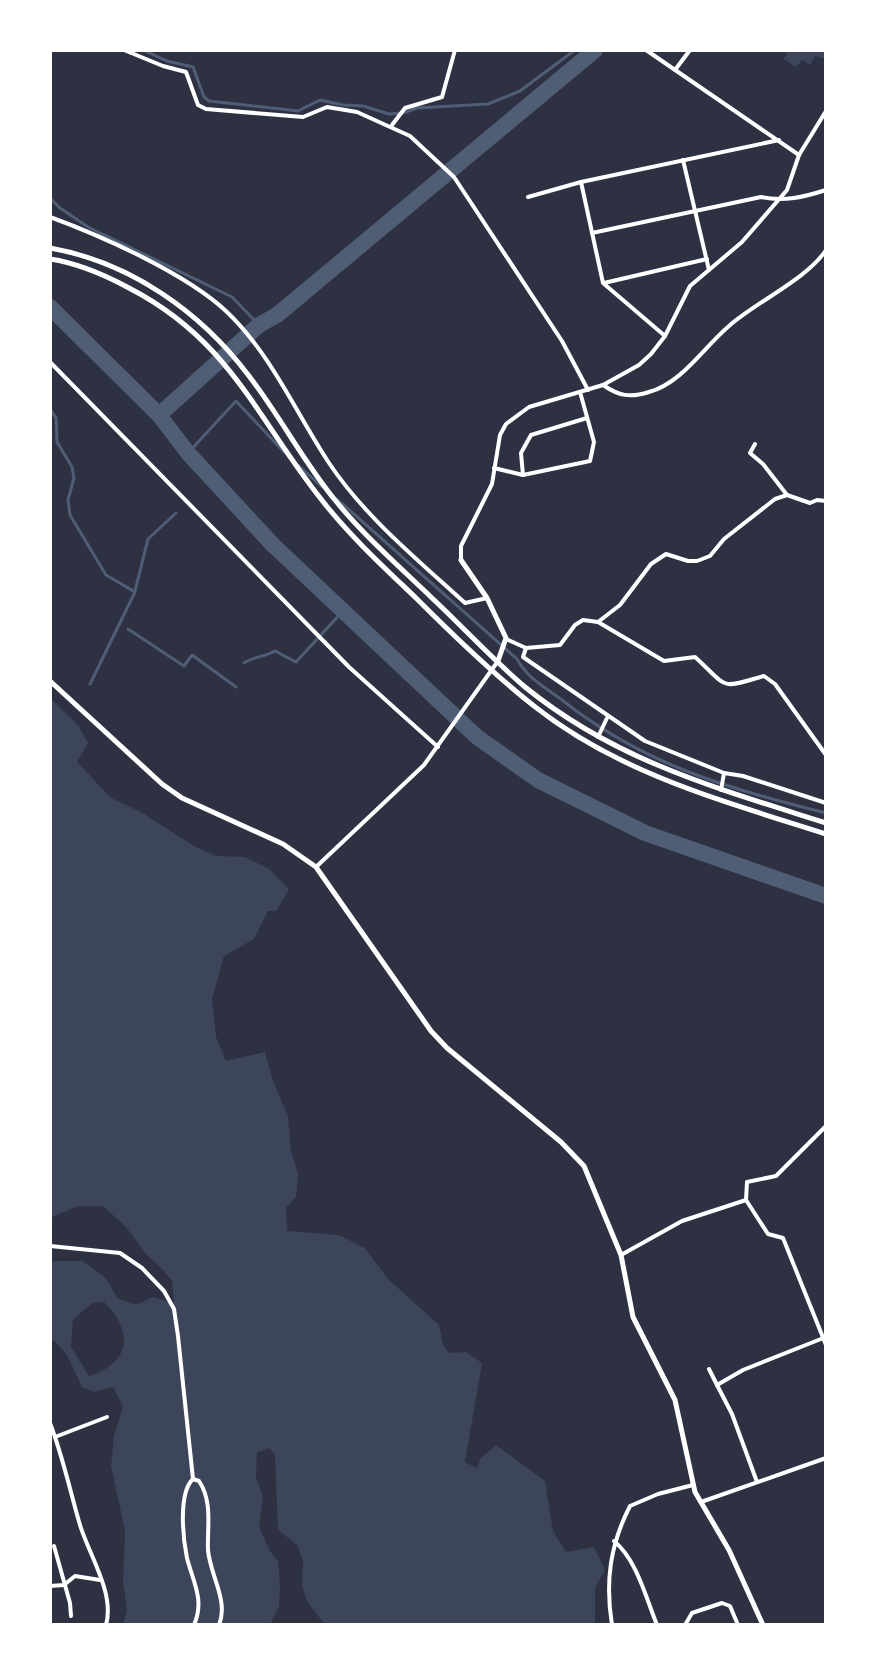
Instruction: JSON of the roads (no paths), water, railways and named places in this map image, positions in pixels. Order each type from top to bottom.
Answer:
[{"type":"street","points":[[124,50],[186,72],[198,105],[206,109],[303,117],[327,107],[357,112],[410,136],[454,177],[562,341],[588,390]]},
{"type":"street","points":[[392,126],[405,108],[442,97],[455,50]]},
{"type":"street","points":[[646,50],[799,155]]},
{"type":"street","points":[[675,70],[690,50]]},
{"type":"street","points":[[826,111],[799,155],[787,190],[742,242],[690,286],[665,336],[651,354],[639,365],[603,385],[529,407],[513,417],[500,435],[492,484],[461,546],[461,560],[487,598],[506,638],[526,648],[560,645],[575,625],[583,620],[598,622],[664,661],[695,657],[723,684],[735,686],[764,676],[775,684],[826,755]]},
{"type":"street","points":[[528,197],[581,182],[779,140]]},
{"type":"street","points":[[683,160],[709,270]]},
{"type":"street","points":[[581,182],[603,283],[665,336]]},
{"type":"street","points":[[592,233],[761,197],[777,201],[826,190]]},
{"type":"street","points":[[50,217],[86,231],[204,293],[228,313],[282,383],[330,465],[394,538],[465,603],[487,598]]},
{"type":"street","points":[[52,248],[107,265],[169,298],[221,343],[249,375],[303,458],[337,503],[526,687],[598,737],[671,773],[826,823]]},
{"type":"street","points":[[603,385],[619,396],[647,394],[660,388],[684,370],[730,324],[793,280],[826,250]]},
{"type":"street","points":[[50,259],[106,276],[156,301],[214,350],[241,382],[302,474],[361,544],[491,670],[567,730],[595,749],[630,766],[700,794],[826,834]]},
{"type":"street","points":[[603,283],[707,259]]},
{"type":"street","points":[[50,362],[349,667],[440,746]]},
{"type":"street","points":[[494,468],[523,475],[590,461],[594,442],[580,392]]},
{"type":"street","points":[[523,475],[521,453],[531,435],[587,418]]},
{"type":"street","points":[[755,444],[750,453],[763,464],[787,495],[810,503],[826,501]]},
{"type":"street","points":[[598,622],[620,605],[651,564],[666,554],[688,561],[710,556],[724,539],[775,499],[787,495]]},
{"type":"street","points":[[316,867],[424,765],[440,746],[498,661],[506,638]]},
{"type":"street","points":[[526,648],[523,657],[607,718],[645,741],[724,773],[743,776],[826,803]]},
{"type":"street","points":[[50,681],[162,784],[182,798],[283,844],[316,867],[431,1031],[447,1048],[578,1158],[594,1186],[621,1255],[633,1317],[675,1400],[693,1485],[729,1550],[763,1625]]},
{"type":"street","points":[[598,737],[607,718]]},
{"type":"street","points":[[721,790],[724,773]]},
{"type":"street","points":[[826,1126],[776,1176],[747,1182],[746,1200],[768,1234],[783,1238],[826,1345]]},
{"type":"street","points":[[621,1255],[682,1221],[746,1200]]},
{"type":"street","points":[[50,1246],[120,1253],[142,1268],[164,1291],[174,1309],[193,1479]]},
{"type":"street","points":[[717,1385],[743,1370],[825,1337]]},
{"type":"street","points":[[709,1369],[742,1439],[757,1483]]},
{"type":"street","points":[[55,1437],[107,1417]]},
{"type":"street","points":[[50,1423],[106,1597],[106,1625]]},
{"type":"street","points":[[701,1502],[826,1459]]},
{"type":"street","points":[[193,1479],[186,1485],[183,1494],[185,1544],[200,1596],[194,1625]]},
{"type":"street","points":[[193,1479],[199,1481],[207,1498],[208,1554],[222,1612],[219,1625]]},
{"type":"street","points":[[612,1625],[609,1564],[614,1541],[630,1506],[658,1494],[693,1485]]},
{"type":"street","points":[[614,1541],[623,1549],[631,1564],[657,1625]]},
{"type":"street","points":[[54,1546],[71,1616]]},
{"type":"street","points":[[50,1586],[64,1585],[75,1576],[100,1580]]},
{"type":"street","points":[[685,1625],[692,1613],[722,1603],[730,1606],[738,1625]]},
{"type":"waterway","points":[[143,50],[167,61],[193,67],[204,97],[209,101],[298,111],[320,100],[363,106],[389,114],[417,108],[488,104],[520,91],[575,50]]},
{"type":"waterway","points":[[159,415],[259,325],[277,315],[595,50]]},
{"type":"waterway","points":[[50,198],[88,227],[232,297],[259,325]]},
{"type":"waterway","points":[[50,307],[159,415],[188,453],[273,545],[477,737],[538,780],[645,833],[826,896]]},
{"type":"waterway","points":[[188,453],[236,401],[284,452]]},
{"type":"waterway","points":[[50,409],[56,418],[57,442],[72,467],[74,478],[68,500],[70,515],[106,575],[135,592],[90,684]]},
{"type":"waterway","points":[[298,465],[322,487]]},
{"type":"waterway","points":[[337,499],[517,659],[531,677],[624,742],[688,772],[826,813]]},
{"type":"waterway","points":[[135,591],[148,539],[176,513]]},
{"type":"waterway","points":[[244,663],[275,651],[296,662],[342,612]]},
{"type":"waterway","points":[[128,629],[184,666],[192,655],[236,687]]}]
